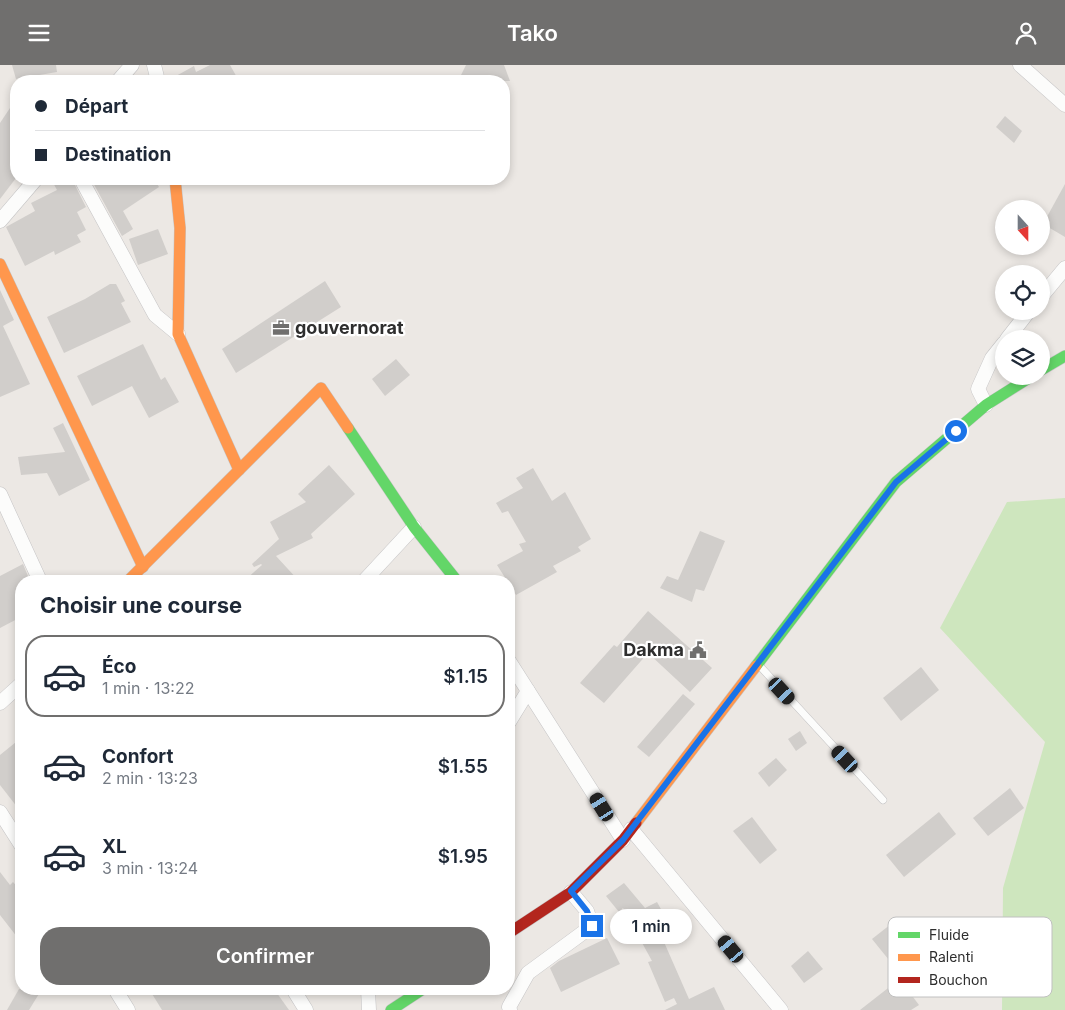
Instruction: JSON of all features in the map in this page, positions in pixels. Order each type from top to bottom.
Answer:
[{"type":"street","points":[[123,75],[132,65]]},
{"type":"street","points":[[1020,65],[1065,105]]},
{"type":"street","points":[[0,221],[31,185]]},
{"type":"street","points":[[84,185],[155,315],[178,334]]},
{"type":"street","points":[[176,185],[180,228],[178,334],[239,470]]},
{"type":"street","points":[[0,263],[143,567]]},
{"type":"street","points":[[1050,286],[1065,267]]},
{"type":"street","points":[[1014,330],[1022,320]]},
{"type":"street","points":[[986,405],[978,389],[995,354]]},
{"type":"street","points":[[1050,365],[1065,355]]},
{"type":"street","points":[[515,929],[571,891],[623,840],[896,482],[986,405],[1018,385]]},
{"type":"street","points":[[134,575],[321,388],[414,527],[452,575]]},
{"type":"street","points":[[0,494],[37,575]]},
{"type":"street","points":[[370,575],[414,527]]},
{"type":"street","points":[[515,670],[623,840]]},
{"type":"street","points":[[0,703],[15,689]]},
{"type":"street","points":[[515,712],[528,691]]},
{"type":"street","points":[[0,812],[15,836]]},
{"type":"street","points":[[632,829],[781,1010]]},
{"type":"street","points":[[510,1010],[509,1007],[528,973],[592,926],[587,911],[571,891]]},
{"type":"street","points":[[119,995],[128,1010]]},
{"type":"street","points":[[297,995],[306,1010]]},
{"type":"street","points":[[368,995],[369,1010]]},
{"type":"street","points":[[390,1010],[414,995]]},
{"type":"lane","points":[[757,663],[883,799]]},
{"type":"green space","points":[[1065,498],[1065,1010],[1002,1010],[1002,997],[1052,997],[1052,917],[1003,917],[1003,888],[1045,742],[940,628],[1007,502]]},
{"type":"building","points":[[12,65],[56,65],[57,72],[39,75],[15,75]]},
{"type":"building","points":[[210,65],[230,65],[236,75],[178,75],[194,66],[196,72]]},
{"type":"building","points":[[466,65],[504,65],[508,75],[461,75]]},
{"type":"building","points":[[10,108],[11,185],[0,199],[0,123]]},
{"type":"building","points":[[1005,116],[1022,131],[1014,143],[996,127]]},
{"type":"building","points":[[1065,184],[1065,237],[1050,228],[1050,211]]},
{"type":"building","points":[[54,185],[75,185],[86,207],[77,212],[86,230],[77,235],[81,242],[55,255],[54,251],[25,266],[6,227],[35,211],[31,203],[57,190]]},
{"type":"building","points":[[94,185],[158,185],[159,187],[123,211],[133,229],[122,236]]},
{"type":"building","points":[[158,229],[168,254],[138,265],[129,239]]},
{"type":"building","name":"gouvernorat","points":[[325,281],[341,307],[236,373],[222,349]]},
{"type":"building","points":[[110,284],[116,284],[125,301],[121,303],[131,322],[64,353],[47,317],[85,299]]},
{"type":"building","points":[[0,290],[14,320],[3,326],[30,384],[0,397]]},
{"type":"building","points":[[143,344],[161,380],[165,377],[179,402],[149,418],[132,386],[92,406],[77,376]]},
{"type":"building","points":[[396,359],[410,375],[385,396],[372,379]]},
{"type":"building","points":[[63,423],[90,480],[59,496],[47,473],[21,475],[18,457],[65,452],[53,428]]},
{"type":"building","points":[[329,465],[355,494],[311,534],[313,538],[276,556],[293,575],[251,575],[262,565],[254,567],[252,564],[279,539],[270,522],[306,502],[298,494]]},
{"type":"building","points":[[533,468],[552,501],[565,492],[591,539],[578,547],[581,551],[553,566],[557,572],[516,595],[515,575],[503,575],[497,565],[523,551],[519,544],[526,542],[508,511],[502,513],[496,503],[523,488],[516,478]]},
{"type":"building","points":[[700,531],[725,541],[704,591],[696,589],[692,602],[660,588],[667,576],[678,580]]},
{"type":"building","points":[[23,564],[28,575],[15,575],[15,620],[0,628],[0,576]]},
{"type":"building","points":[[648,611],[712,668],[690,692],[648,653],[604,703],[580,683],[614,645],[617,647]]},
{"type":"building","points":[[921,667],[939,690],[901,721],[883,698]]},
{"type":"building","points":[[683,694],[695,704],[649,757],[637,747]]},
{"type":"building","points":[[800,731],[807,743],[796,751],[788,739]]},
{"type":"building","points":[[15,743],[15,804],[0,785],[0,755]]},
{"type":"building","points":[[776,758],[787,770],[769,787],[758,773]]},
{"type":"building","points":[[1010,788],[1024,808],[988,836],[973,818]]},
{"type":"building","points":[[939,812],[956,834],[904,877],[886,855]]},
{"type":"building","points":[[752,817],[777,850],[760,864],[733,831]]},
{"type":"building","points":[[0,872],[10,885],[13,882],[15,884],[15,934],[0,915]]},
{"type":"building","points":[[624,883],[645,908],[657,902],[676,936],[664,942],[689,999],[714,987],[725,1010],[665,1010],[677,1004],[674,998],[665,1002],[648,962],[652,961],[623,908],[619,912],[606,896]]},
{"type":"building","points":[[888,926],[888,959],[872,939]]},
{"type":"building","points":[[607,938],[620,964],[561,992],[550,968],[559,961]]},
{"type":"building","points":[[808,951],[823,969],[804,983],[791,966]]},
{"type":"building","points":[[888,988],[888,997],[913,997],[919,1005],[911,1010],[860,1010]]},
{"type":"building","points":[[16,995],[38,995],[29,1010],[7,1010]]},
{"type":"building","points":[[153,995],[278,995],[289,1010],[162,1010]]},
{"type":"traffic: fast","points":[[1050,365],[1065,356]]},
{"type":"traffic: fast","points":[[756,666],[896,482],[986,405],[1018,385]]},
{"type":"traffic: fast","points":[[348,428],[414,527],[452,575]]},
{"type":"traffic: fast","points":[[391,1010],[414,995]]},
{"type":"traffic: slow","points":[[176,185],[180,228],[178,334],[239,470]]},
{"type":"traffic: slow","points":[[0,264],[143,567]]},
{"type":"traffic: slow","points":[[134,575],[321,388],[348,428]]},
{"type":"traffic: slow","points":[[636,823],[756,666]]},
{"type":"traffic: jam","points":[[515,929],[571,892],[623,840],[636,823]]},
{"type":"place","name":"gouvernorat","points":[[281,328]]},
{"type":"place","name":"Dakma","points":[[698,650]]},
{"type":"route","points":[[592,926],[587,911],[571,891],[623,840],[896,482],[956,431]]}]
